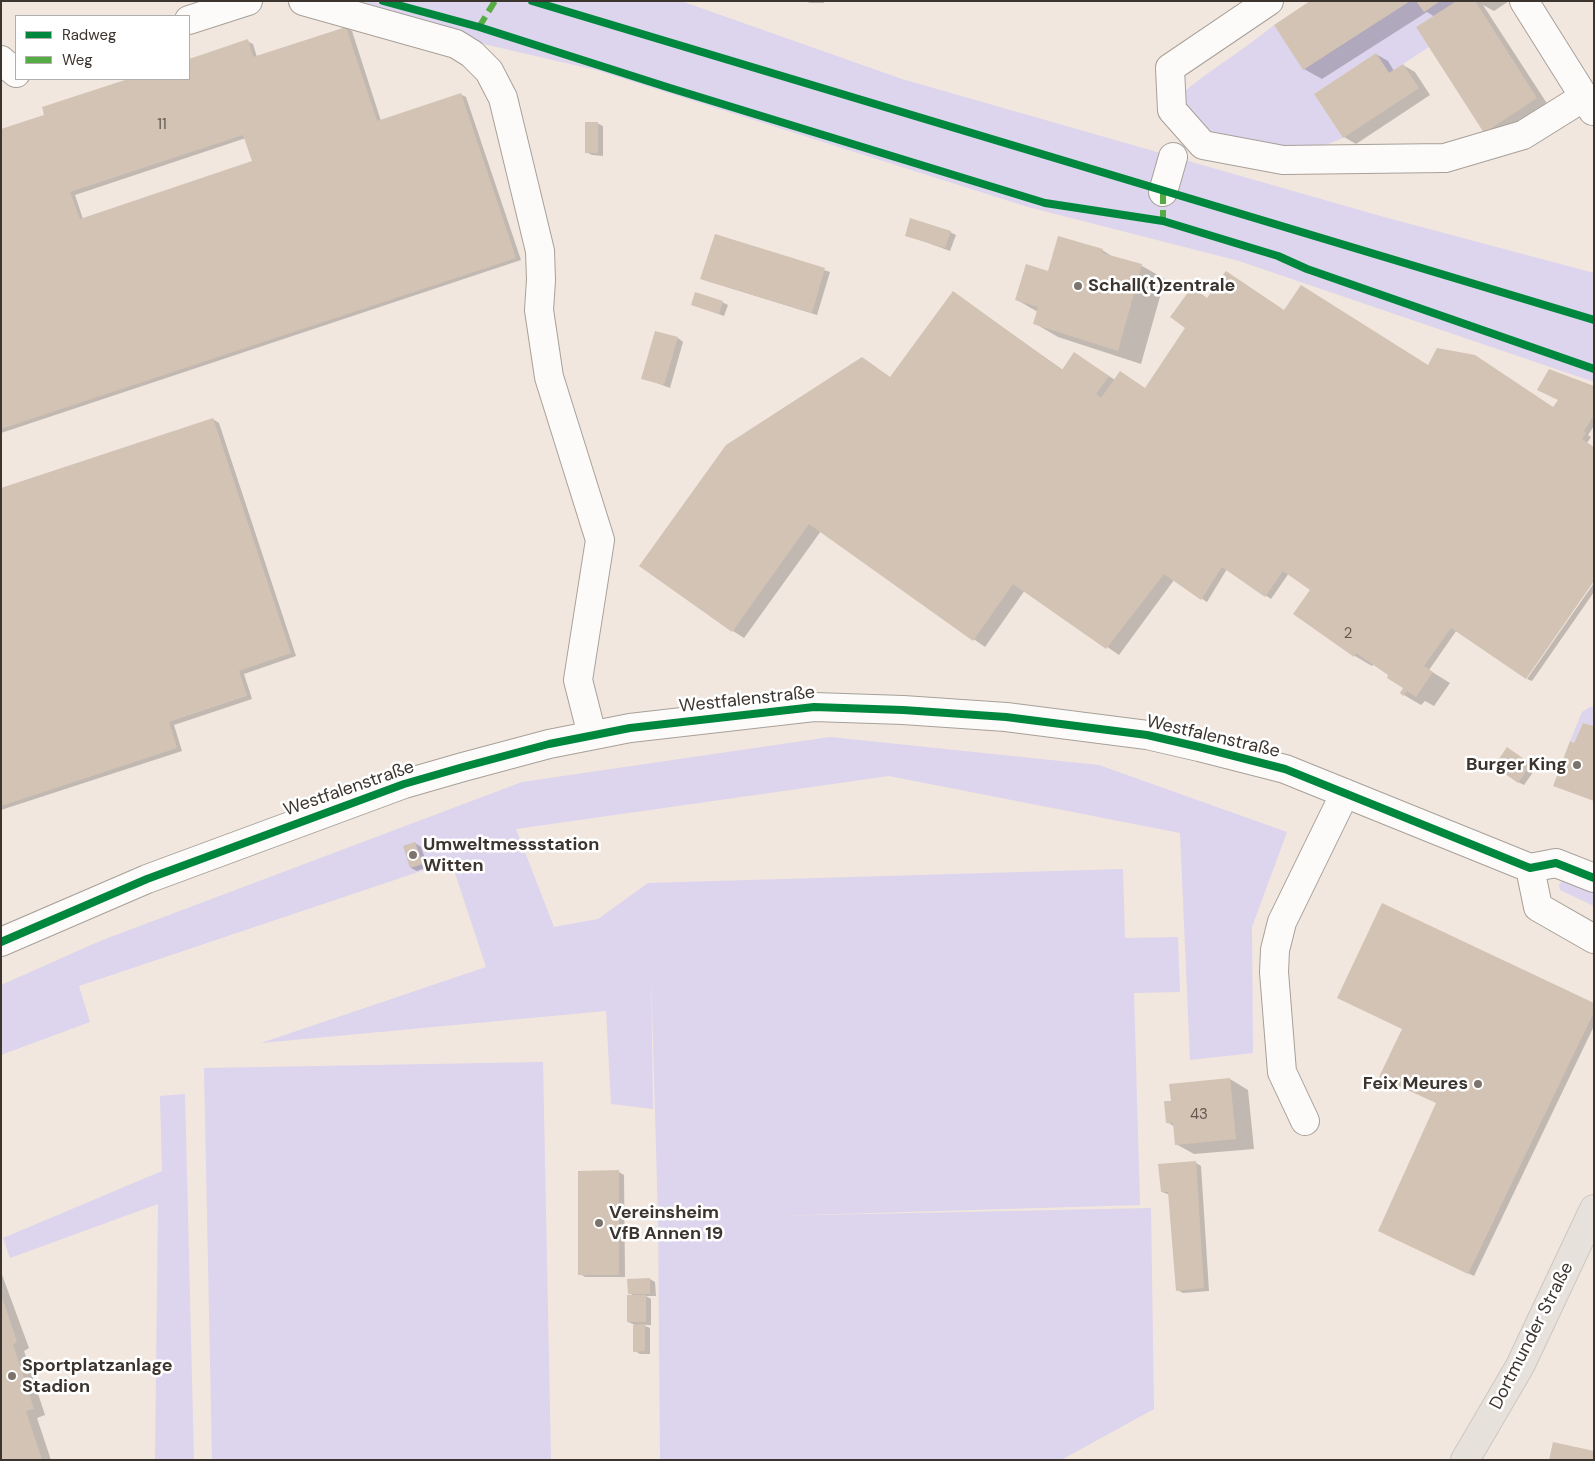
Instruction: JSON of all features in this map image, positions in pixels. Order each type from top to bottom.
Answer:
[{"type":"main road","name":"Dortmunder Straße","points":[[1465,1460],[1520,1366],[1594,1209]]},
{"type":"street","points":[[190,20],[248,1]]},
{"type":"street","points":[[303,1],[456,44],[472,54],[489,71],[503,98],[540,251],[542,280],[539,310],[549,377],[600,540],[578,680],[592,735]]},
{"type":"street","points":[[1269,1],[1170,68],[1172,110],[1203,145],[1283,160],[1446,158],[1522,135],[1589,105],[1524,1]]},
{"type":"street","points":[[1,60],[15,71]]},
{"type":"street","points":[[1163,192],[1174,157]]},
{"type":"street","name":"Westfalenstraße","points":[[1,942],[147,879],[404,784],[592,735],[724,716],[814,708],[903,710],[1006,717],[1146,735],[1200,746],[1285,769],[1530,868]]},
{"type":"street","points":[[1305,1121],[1282,1072],[1274,972],[1275,950],[1282,922],[1345,793]]},
{"type":"street","points":[[1594,878],[1556,863],[1530,868],[1538,907],[1594,939]]},
{"type":"shaded area","points":[[330,1],[681,1],[902,79],[1384,217],[1594,273],[1594,382],[1239,261],[1028,207],[596,70],[475,42]]},
{"type":"shaded area","points":[[1410,1],[1416,1],[1424,12],[1440,1],[1457,1],[1416,27],[1429,47],[1389,73],[1376,53],[1314,94],[1343,138],[1313,150],[1239,143],[1203,130],[1191,122],[1181,94],[1274,25],[1303,69]]},
{"type":"shaded area","points":[[1590,707],[1594,707],[1594,726],[1583,723],[1574,743],[1570,741],[1582,712]]},
{"type":"shaded area","points":[[830,737],[1099,765],[1287,832],[1252,927],[1253,1053],[1190,1060],[1180,833],[889,776],[516,829],[554,927],[598,919],[648,883],[1123,869],[1125,938],[1178,937],[1180,992],[1134,993],[1140,1205],[772,1216],[1151,1208],[1154,1409],[1061,1460],[660,1460],[658,1219],[651,971],[653,1109],[611,1104],[606,1011],[261,1043],[486,967],[451,861],[79,986],[90,1022],[1,1055],[1,985],[100,941],[522,782]]},
{"type":"shaded area","points":[[1562,881],[1594,891],[1594,906],[1560,890],[1559,885]]},
{"type":"shaded area","points":[[543,1062],[551,1460],[212,1460],[204,1068]]},
{"type":"shaded area","points":[[185,1094],[194,1460],[155,1460],[158,1204],[10,1258],[3,1238],[162,1171],[160,1096]]},
{"type":"building","points":[[1310,1],[1410,1],[1303,70],[1274,25]]},
{"type":"building","points":[[1416,1],[1440,1],[1424,12]]},
{"type":"building","points":[[1457,1],[1475,1],[1537,98],[1484,133],[1416,27]]},
{"type":"building","points":[[346,27],[377,121],[461,93],[516,258],[1,429],[1,129],[44,115],[42,107],[125,80],[190,80],[190,59],[248,39],[253,57]],"holes":[[[243,135],[252,161],[80,219],[70,192]]]},
{"type":"building","points":[[1376,53],[1389,73],[1403,64],[1419,88],[1343,138],[1314,94]]},
{"type":"building","points":[[585,122],[598,122],[598,153],[585,153]]},
{"type":"building","points":[[910,218],[951,231],[945,248],[905,236]]},
{"type":"building","points":[[715,234],[825,268],[812,313],[700,279]]},
{"type":"building","name":"Schall(t)zentrale","points":[[1058,236],[1103,249],[1102,253],[1142,264],[1118,351],[1033,324],[1038,307],[1015,300],[1026,264],[1048,271]]},
{"type":"building","points":[[1226,271],[1284,310],[1301,285],[1428,365],[1437,348],[1475,355],[1553,407],[1558,400],[1537,390],[1549,369],[1594,386],[1594,415],[1584,431],[1586,433],[1582,439],[1594,447],[1594,581],[1526,679],[1451,628],[1424,666],[1433,672],[1416,697],[1407,691],[1403,696],[1400,693],[1403,688],[1387,678],[1388,675],[1356,653],[1354,657],[1293,614],[1310,590],[1283,571],[1265,597],[1222,567],[1201,600],[1164,574],[1106,649],[1013,584],[973,641],[809,524],[732,632],[639,566],[726,445],[862,357],[890,377],[953,291],[1062,370],[1074,352],[1109,376],[1096,394],[1101,398],[1120,371],[1145,388],[1185,328],[1170,317],[1192,287],[1207,298]]},
{"type":"building","points":[[695,292],[723,301],[719,314],[691,305]]},
{"type":"building","points":[[655,331],[678,337],[664,385],[641,379]]},
{"type":"building","points":[[213,418],[291,653],[239,671],[247,696],[169,722],[177,748],[1,806],[1,488]]},
{"type":"building","name":"Burger King","points":[[1583,723],[1594,726],[1594,801],[1553,786],[1570,741],[1574,743]]},
{"type":"building","points":[[1507,747],[1531,764],[1518,783],[1494,766]]},
{"type":"building","name":"Umweltmessstation Witten","points":[[415,842],[423,864],[410,868],[403,846]]},
{"type":"building","name":"Feix Meures","points":[[1382,903],[1594,1003],[1594,1012],[1468,1274],[1378,1231],[1436,1103],[1379,1077],[1402,1029],[1337,998]]},
{"type":"building","points":[[1230,1078],[1236,1139],[1175,1145],[1173,1123],[1166,1123],[1164,1101],[1171,1101],[1169,1084]]},
{"type":"building","points":[[1196,1161],[1204,1288],[1176,1291],[1168,1192],[1161,1192],[1158,1164]]},
{"type":"building","name":"Vereinsheim VfB Annen 19","points":[[619,1170],[619,1275],[578,1275],[578,1171]]},
{"type":"building","points":[[650,1278],[650,1294],[628,1294],[627,1279]]},
{"type":"building","name":"Sportplatzanlage Stadion","points":[[1,1294],[17,1342],[13,1344],[34,1409],[26,1411],[42,1460],[1,1460]]},
{"type":"building","points":[[627,1295],[646,1295],[646,1322],[627,1322]]},
{"type":"building","points":[[645,1324],[645,1351],[633,1352],[633,1325]]},
{"type":"building","points":[[1553,1442],[1594,1451],[1594,1460],[1549,1460]]},
{"type":"marked path","points":[[479,27],[495,1]]},
{"type":"marked path","points":[[1163,192],[1163,221]]},
{"type":"cycle path","points":[[383,1],[479,27],[670,88],[1045,203],[1163,221],[1278,256],[1307,269],[1594,369]]},
{"type":"cycle path","points":[[532,1],[1594,320]]},
{"type":"cycle path","points":[[1,942],[147,879],[404,784],[549,744],[630,728],[814,707],[903,710],[1006,717],[1147,735],[1285,769],[1530,868],[1556,863],[1594,878]]},
{"type":"place","name":"Schall(t)zentrale","points":[[1078,286]]},
{"type":"place","name":"Burger King","points":[[1577,765]]},
{"type":"place","name":"Umweltmessstation Witten","points":[[413,855]]},
{"type":"place","name":"Feix Meures","points":[[1478,1084]]},
{"type":"place","name":"Vereinsheim VfB Annen 19","points":[[599,1223]]},
{"type":"place","name":"Sportplatzanlage Stadion","points":[[12,1376]]}]
